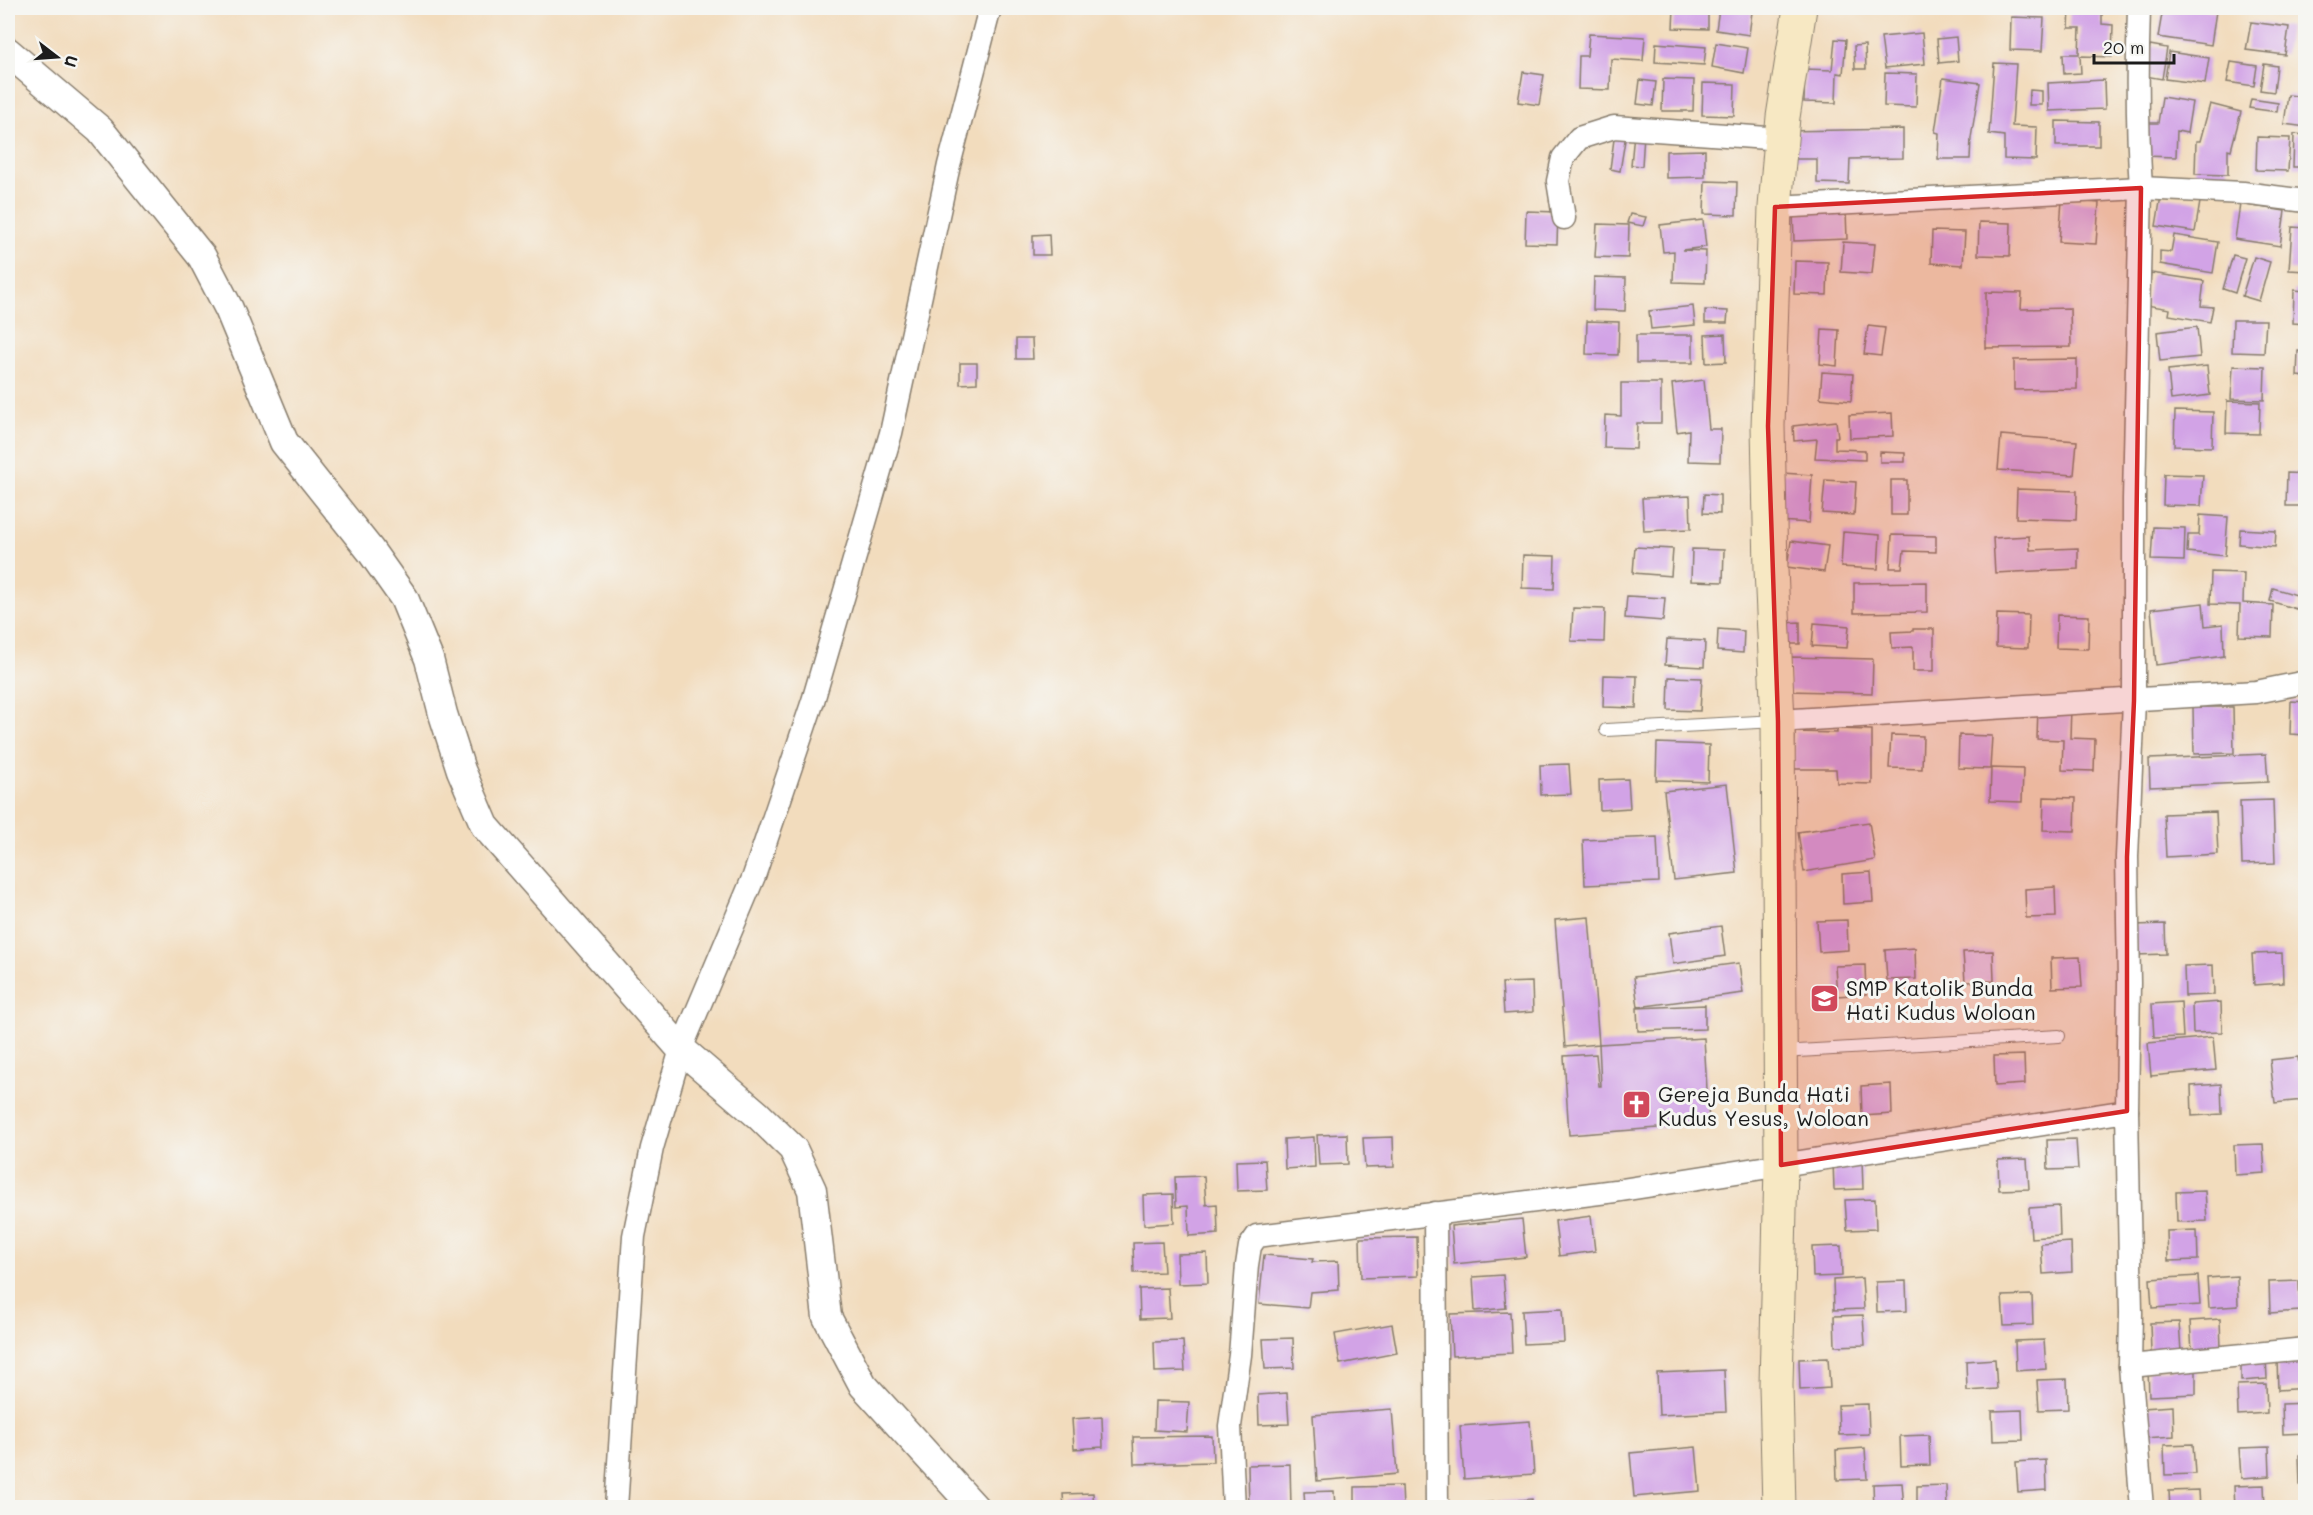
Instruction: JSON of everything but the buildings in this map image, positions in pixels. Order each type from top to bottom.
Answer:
[{"type":"main road","points":[[1779,1508],[1776,1386],[1781,1165],[1778,721],[1771,569],[1768,426],[1775,207],[1781,139],[1800,8]]},
{"type":"street","points":[[616,1508],[634,1236],[651,1148],[681,1049],[754,876],[816,689],[891,433],[949,165],[990,8]]},
{"type":"street","points":[[2139,8],[2137,71],[2141,188],[2134,487],[2134,700],[2127,857],[2129,983],[2127,1111],[2130,1366],[2142,1508]]},
{"type":"street","points":[[8,52],[100,130],[202,257],[225,301],[284,442],[370,550],[404,598],[429,659],[461,770],[486,826],[681,1049],[758,1115],[793,1149],[812,1190],[827,1317],[863,1385],[975,1508]]},
{"type":"street","points":[[1563,218],[1558,182],[1563,158],[1579,138],[1614,127],[1781,139]]},
{"type":"street","points":[[1775,207],[2141,188],[2243,193],[2306,201]]},
{"type":"street","points":[[1778,721],[2256,692],[2306,682]]},
{"type":"street","points":[[1234,1508],[1230,1426],[1240,1355],[1247,1265],[1250,1246],[1257,1236],[1583,1196],[2127,1111]]},
{"type":"street","points":[[1435,1213],[1437,1508]]},
{"type":"street","points":[[2130,1366],[2306,1349]]},
{"type":"lane","points":[[1606,730],[1778,721]]},
{"type":"lane","points":[[1780,1052],[2059,1036]]},
{"type":"highlighted area","points":[[2141,188],[2134,701],[2127,857],[2127,1111],[1781,1165],[1778,721],[1768,426],[1775,207]]},
{"type":"place","name":"SMP Katolik Bunda Hati Kudus Woloan","points":[[1825,999]]},
{"type":"place","name":"Gereja Bunda Hati Kudus Yesus, Woloan","points":[[1637,1105]]}]
